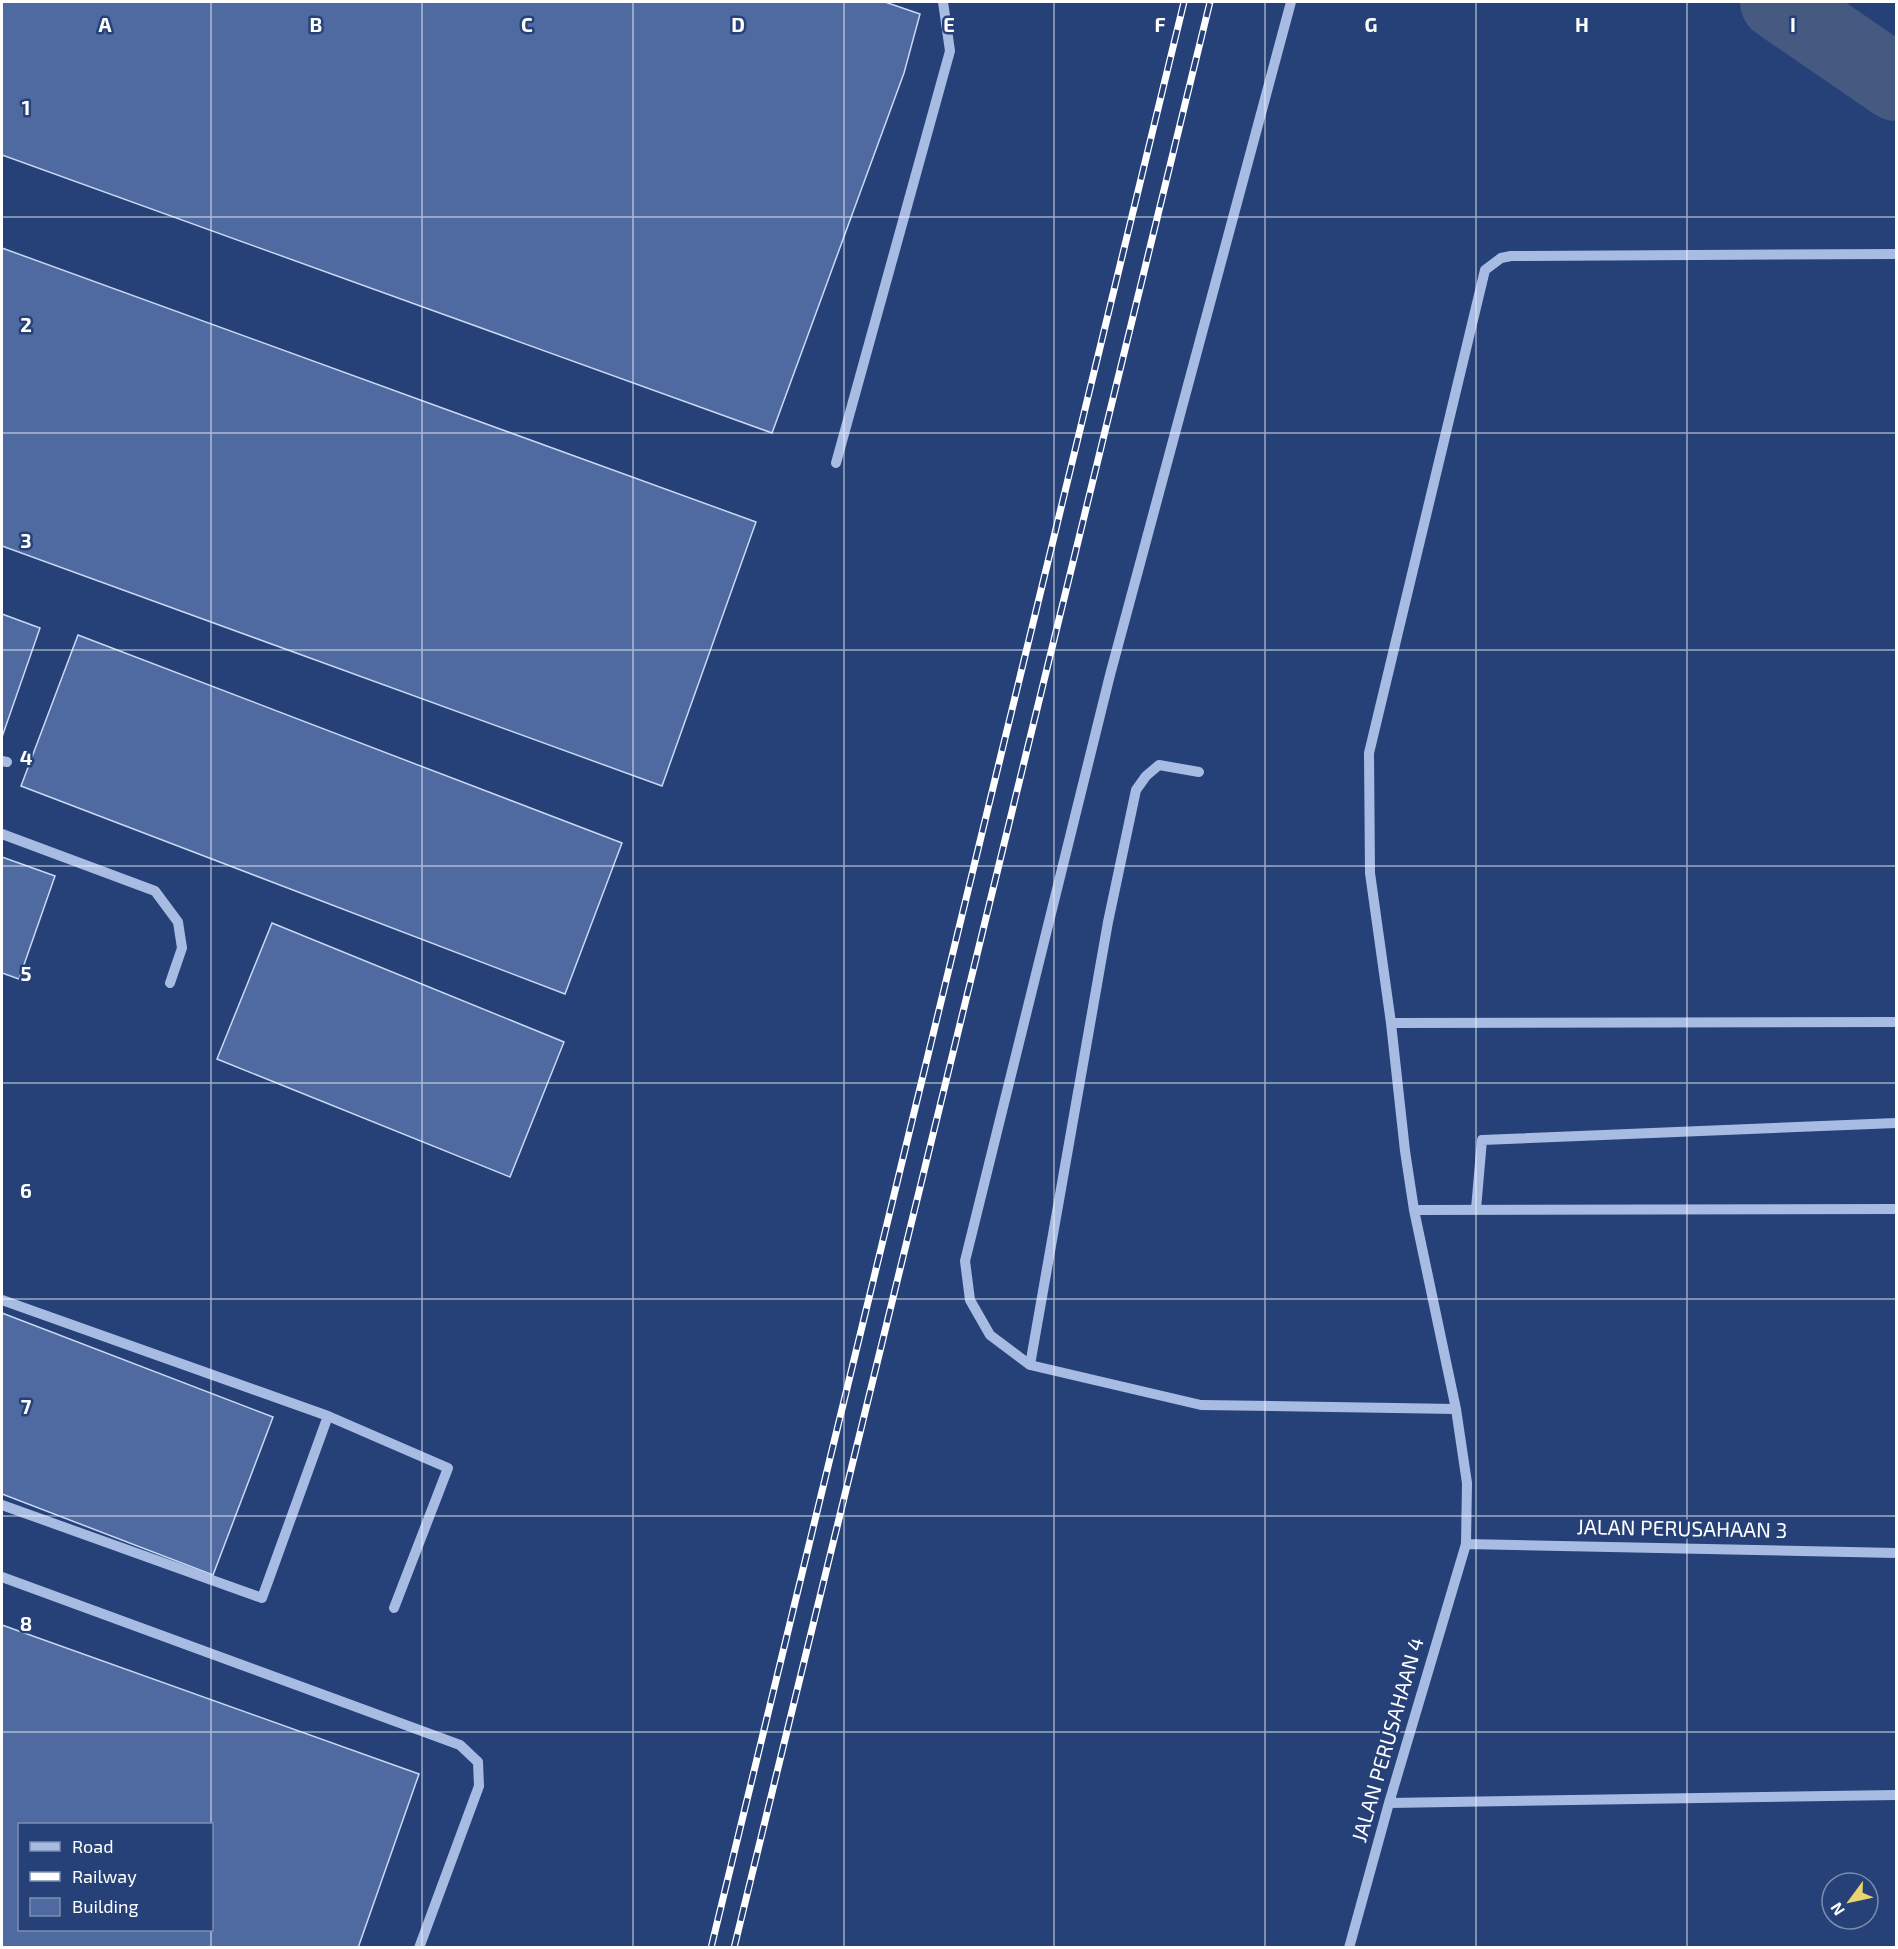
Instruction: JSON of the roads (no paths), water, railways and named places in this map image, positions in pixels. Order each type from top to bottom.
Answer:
[{"type":"street","points":[[836,463],[950,51],[943,2]]},
{"type":"street","points":[[1291,2],[1110,675],[965,1262],[970,1300],[990,1335],[1030,1365],[1201,1405],[1456,1409]]},
{"type":"street","name":"JALAN PERUSAHAAN 4","points":[[1349,1947],[1466,1544],[1467,1483],[1456,1409],[1414,1210],[1404,1151],[1391,1023],[1370,873],[1369,753],[1485,270],[1501,258],[1511,256],[1896,254]]},
{"type":"street","points":[[1030,1365],[1108,922],[1136,790],[1146,776],[1159,765],[1198,772]]},
{"type":"street","points":[[2,834],[155,891],[178,922],[181,939],[182,948],[170,983]]},
{"type":"street","points":[[1391,1023],[1896,1022]]},
{"type":"street","points":[[1476,1209],[1482,1140],[1896,1123]]},
{"type":"street","points":[[1414,1210],[1896,1209]]},
{"type":"street","points":[[2,1300],[328,1416],[448,1468],[394,1608]]},
{"type":"street","points":[[2,1505],[262,1598],[328,1416]]},
{"type":"street","name":"JALAN PERUSAHAAN 3","points":[[1466,1544],[1896,1553]]},
{"type":"street","points":[[2,1577],[460,1745],[478,1762],[479,1786],[419,1947]]},
{"type":"street","points":[[1389,1803],[1896,1794]]},
{"type":"waterway","points":[[1778,2],[1896,83]]},
{"type":"railway","points":[[711,1948],[1184,2]]},
{"type":"railway","points":[[734,1948],[1210,2]]}]
